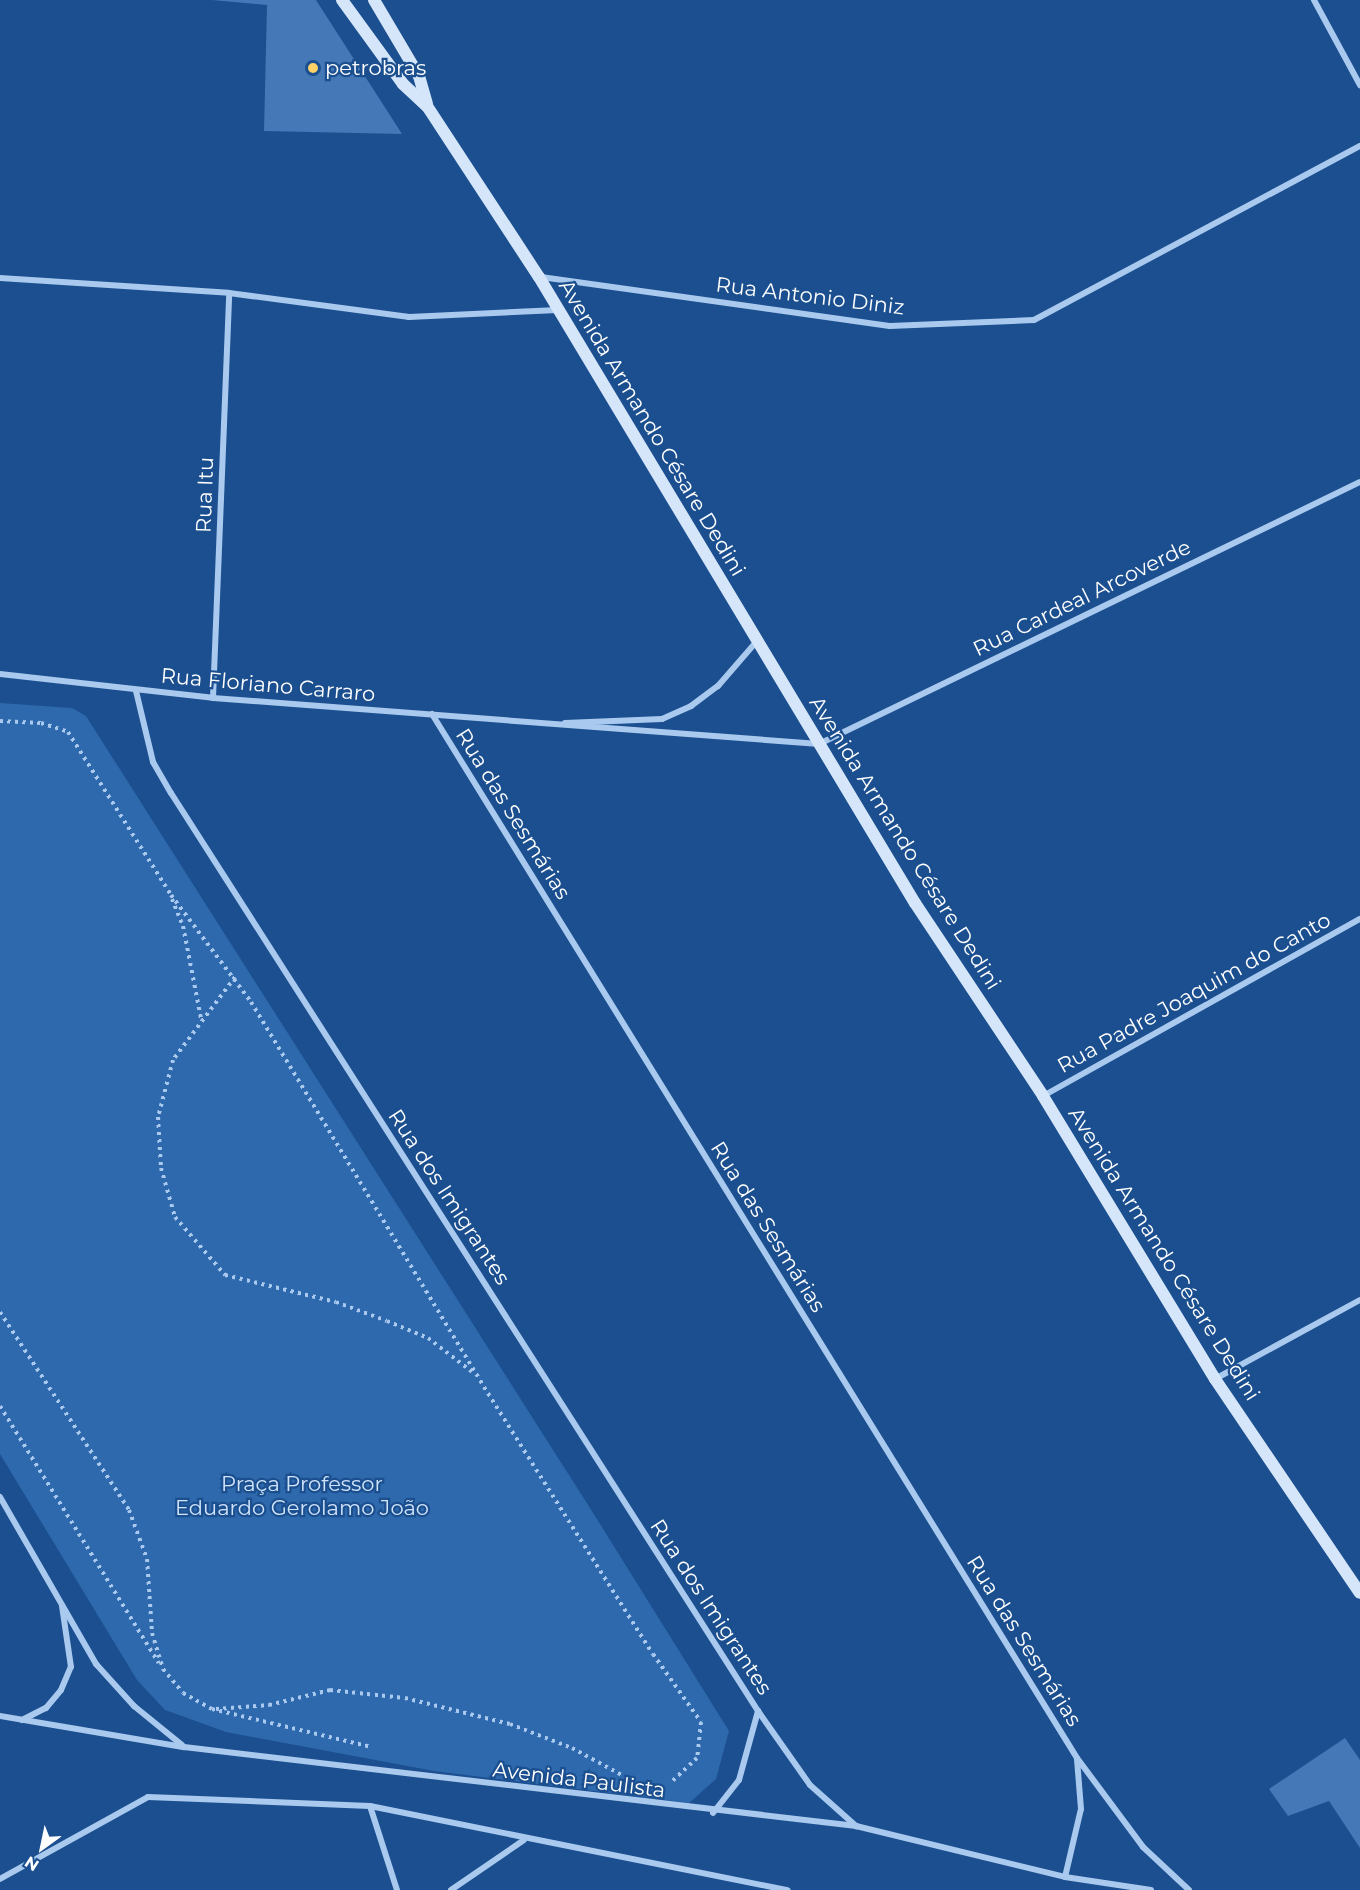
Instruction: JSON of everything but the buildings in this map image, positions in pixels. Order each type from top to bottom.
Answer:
[{"type":"street","name":"Avenida Armando Césare Dedini","points":[[342,0],[403,84],[427,106],[539,277],[915,903],[1044,1096],[1215,1378],[1360,1593]]},
{"type":"street","name":"Avenida Armando Césare Dedini","points":[[374,0],[419,76],[427,106]]},
{"type":"street","points":[[1314,0],[1360,85]]},
{"type":"street","name":"Rua Antonio Diniz","points":[[539,277],[890,326],[1034,320],[1360,146]]},
{"type":"street","points":[[0,278],[229,293],[409,317],[559,310]]},
{"type":"street","name":"Rua Itu","points":[[213,698],[229,293]]},
{"type":"street","name":"Rua Cardeal Arcoverde","points":[[819,744],[1360,482]]},
{"type":"street","name":"Rua Floriano Carraro","points":[[534,724],[662,719],[691,706],[718,686],[757,641]]},
{"type":"street","name":"Rua Floriano Carraro","points":[[0,674],[213,698],[819,744]]},
{"type":"street","name":"Rua dos Imigrantes","points":[[136,691],[153,762],[171,793],[758,1711],[810,1785],[856,1826]]},
{"type":"street","name":"Rua das Sesmárias","points":[[432,714],[1077,1758],[1143,1847],[1189,1890]]},
{"type":"street","name":"Rua Padre Joaquim do Canto","points":[[1044,1096],[1360,919]]},
{"type":"street","points":[[1215,1378],[1360,1300]]},
{"type":"street","points":[[0,1497],[60,1597],[96,1664],[134,1706],[184,1747]]},
{"type":"street","points":[[22,1720],[46,1708],[62,1690],[71,1666],[60,1597]]},
{"type":"street","name":"Rua dos Imigrantes","points":[[713,1813],[739,1780],[758,1711]]},
{"type":"street","name":"Avenida Paulista","points":[[0,1716],[184,1747],[713,1813],[856,1826],[1065,1877],[1151,1890]]},
{"type":"street","name":"Rua das Sesmárias","points":[[1065,1877],[1081,1809],[1077,1758]]},
{"type":"street","points":[[0,1879],[148,1797],[370,1806],[761,1888],[788,1890]]},
{"type":"street","points":[[370,1806],[397,1890]]},
{"type":"street","points":[[451,1890],[524,1840]]},
{"type":"path","points":[[0,721],[40,723],[68,732],[171,895],[235,976],[478,1376],[653,1654],[701,1722],[697,1758],[676,1782],[659,1786]]},
{"type":"path","points":[[171,895],[183,926],[201,1020]]},
{"type":"path","points":[[235,976],[173,1060],[158,1117],[161,1168],[175,1217],[203,1255],[225,1275],[336,1302],[428,1338],[478,1376]]},
{"type":"path","points":[[0,1312],[129,1510],[147,1559],[152,1633],[163,1669]]},
{"type":"path","points":[[0,1406],[163,1669],[183,1693],[213,1709],[384,1750]]},
{"type":"path","points":[[213,1709],[269,1705],[330,1690],[405,1698],[510,1724],[572,1748],[633,1783],[622,1785]]},
{"type":"green space","name":"Praça Professor Eduardo Gerolamo João","points":[[0,703],[72,708],[86,716],[590,1508],[729,1731],[716,1779],[689,1803],[434,1771],[226,1732],[165,1710],[137,1680],[0,1454]]},
{"type":"place","name":"petrobras","points":[[313,68]]}]
